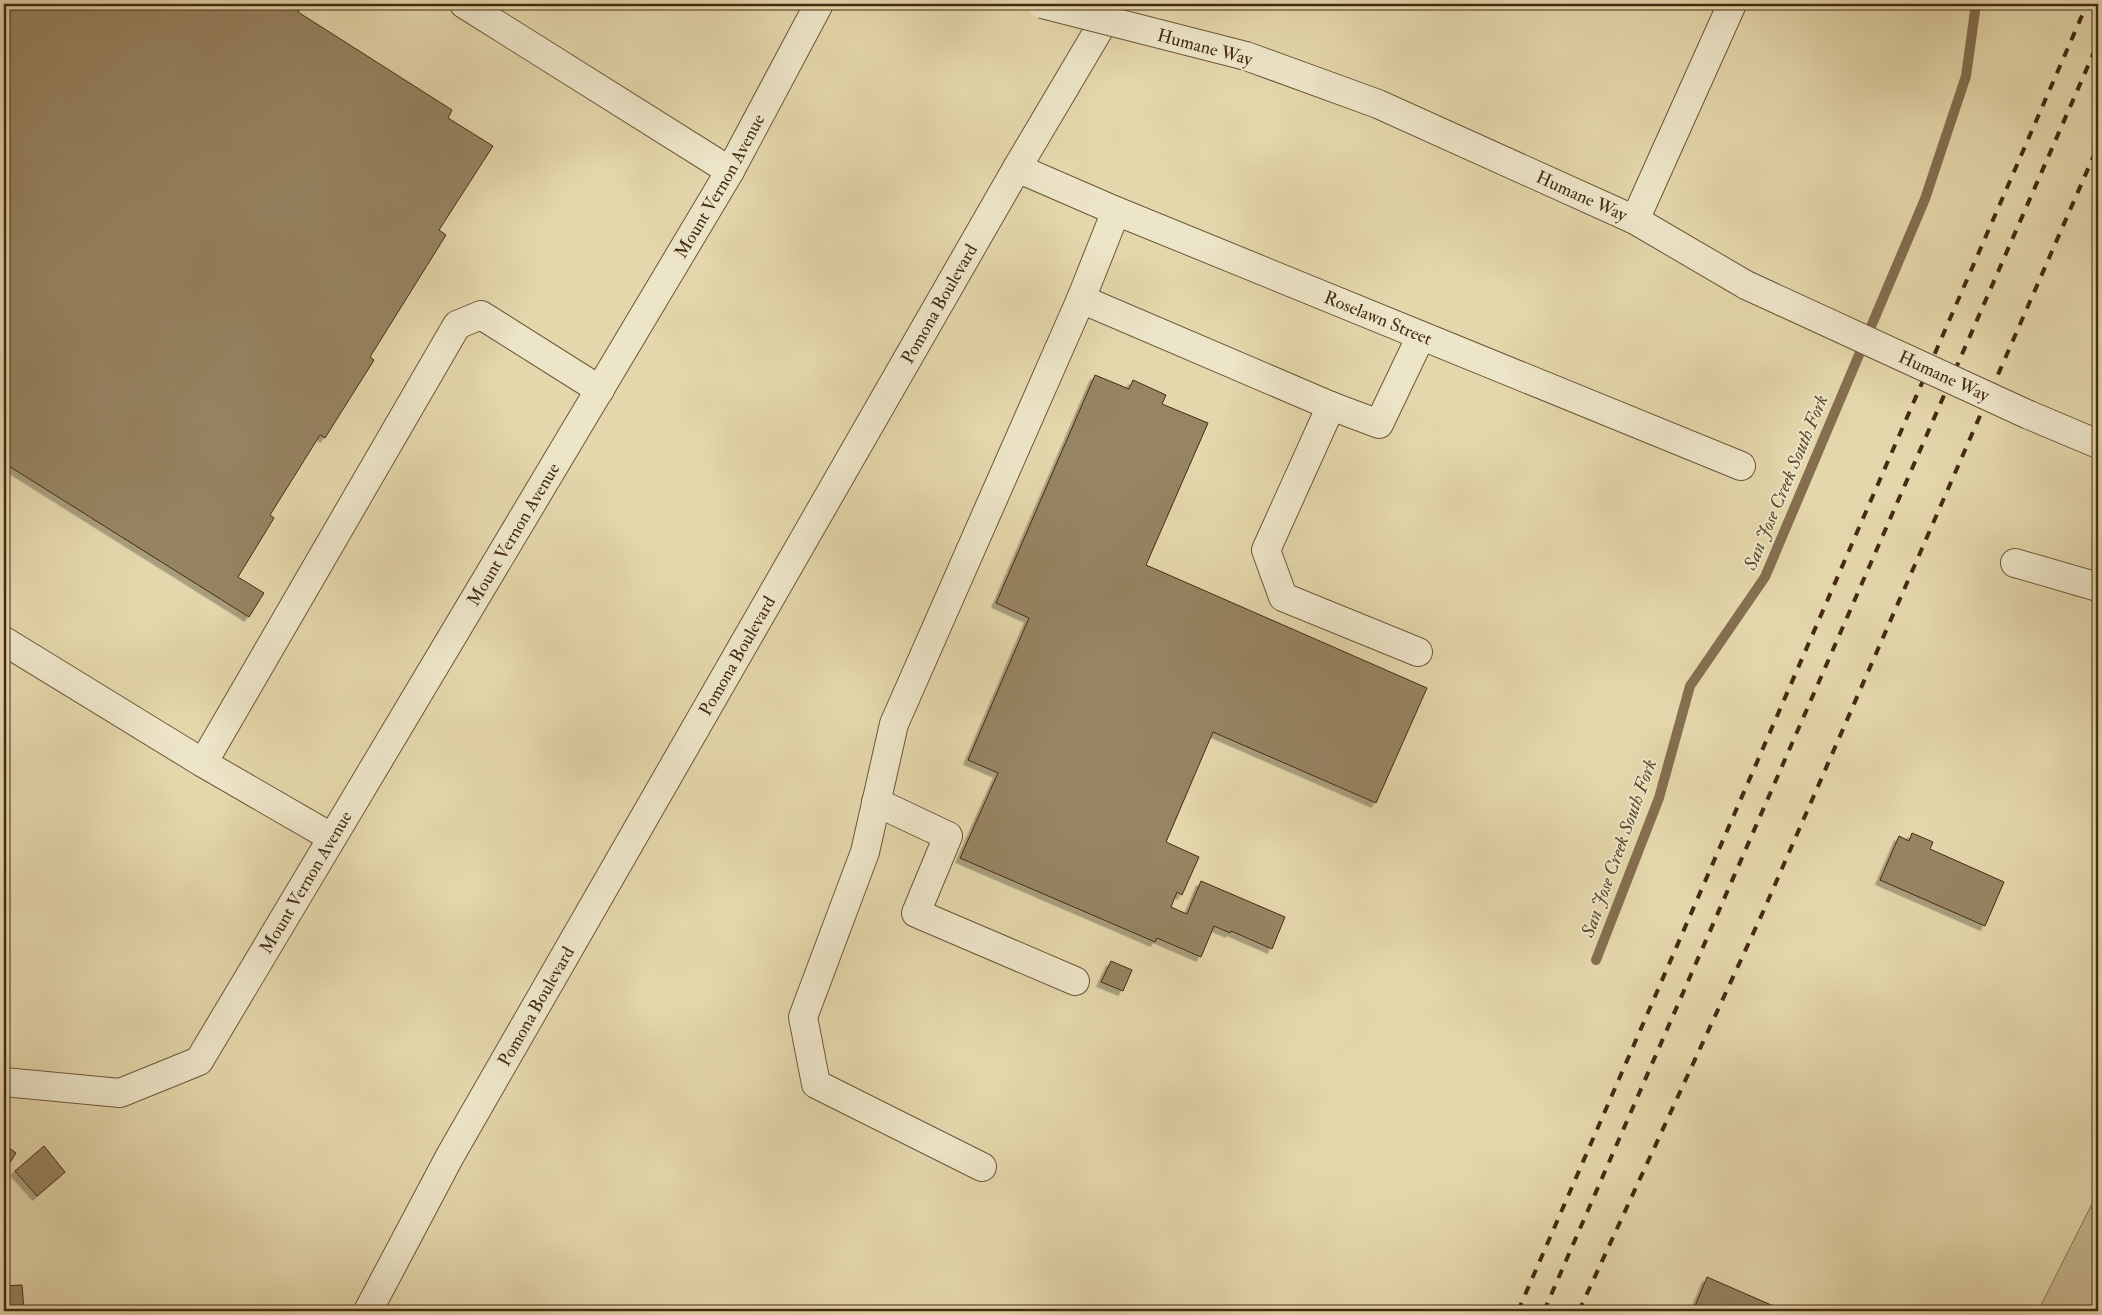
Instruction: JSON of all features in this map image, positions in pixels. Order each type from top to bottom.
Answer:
[{"type":"street","points":[[464,4],[730,171]]},
{"type":"street","name":"Mount Vernon Avenue","points":[[4,1082],[120,1093],[200,1061],[331,837],[730,171],[820,4]]},
{"type":"street","name":"Humane Way","points":[[1042,4],[1246,56],[1378,104],[1635,220],[1746,285],[2098,444]]},
{"type":"street","name":"Pomona Boulevard","points":[[368,1311],[450,1156],[1017,168],[1114,4]]},
{"type":"street","points":[[1635,220],[1732,4]]},
{"type":"street","name":"Roselawn Street","points":[[1017,168],[1116,212],[1741,466]]},
{"type":"street","points":[[982,1167],[816,1084],[803,1017],[865,852],[894,724],[1081,299],[1116,212]]},
{"type":"street","points":[[1081,299],[1332,406],[1379,424],[1421,336]]},
{"type":"street","points":[[203,763],[457,325],[481,315],[600,390]]},
{"type":"street","points":[[1332,406],[1266,550],[1283,597],[1418,652]]},
{"type":"street","points":[[2015,563],[2098,587]]},
{"type":"street","points":[[4,641],[203,763],[331,837]]},
{"type":"street","points":[[876,802],[948,836],[916,913],[1075,981]]},
{"type":"shaded area","points":[[2098,1192],[2098,1311],[2038,1311]]},
{"type":"building","points":[[4,4],[290,4],[299,10],[298,12],[452,110],[448,118],[493,146],[439,230],[446,235],[370,357],[374,360],[325,438],[320,435],[270,515],[274,518],[238,577],[264,593],[249,617],[4,463]]},
{"type":"building","points":[[1095,375],[1129,389],[1133,380],[1166,395],[1162,404],[1208,423],[1146,565],[1427,688],[1376,803],[1213,732],[1166,842],[1199,857],[1182,895],[1177,892],[1171,907],[1187,914],[1201,881],[1285,917],[1272,949],[1231,931],[1230,933],[1214,926],[1201,957],[1157,938],[1155,942],[960,858],[998,773],[968,760],[1029,618],[996,603]]},
{"type":"building","points":[[1912,833],[1933,842],[1930,849],[2004,882],[1985,926],[1880,880],[1899,836],[1909,841]]},
{"type":"building","points":[[1111,961],[1132,970],[1123,991],[1101,982]]},
{"type":"building","points":[[4,1144],[16,1153],[9,1164],[7,1163],[4,1167]]},
{"type":"building","points":[[44,1146],[65,1172],[37,1196],[15,1171]]},
{"type":"building","points":[[1707,1277],[1785,1311],[1707,1311],[1695,1306]]},
{"type":"building","points":[[22,1285],[24,1311],[4,1311],[4,1286]]},
{"type":"waterway","name":"San Jose Creek South Fork","points":[[1596,960],[1659,798],[1690,686],[1765,577],[1925,199],[1966,76],[1976,4]]},
{"type":"railway","points":[[1518,1311],[2087,4]]},
{"type":"railway","points":[[1544,1311],[2098,43]]},
{"type":"railway","points":[[1579,1311],[1763,912],[2098,146]]}]
